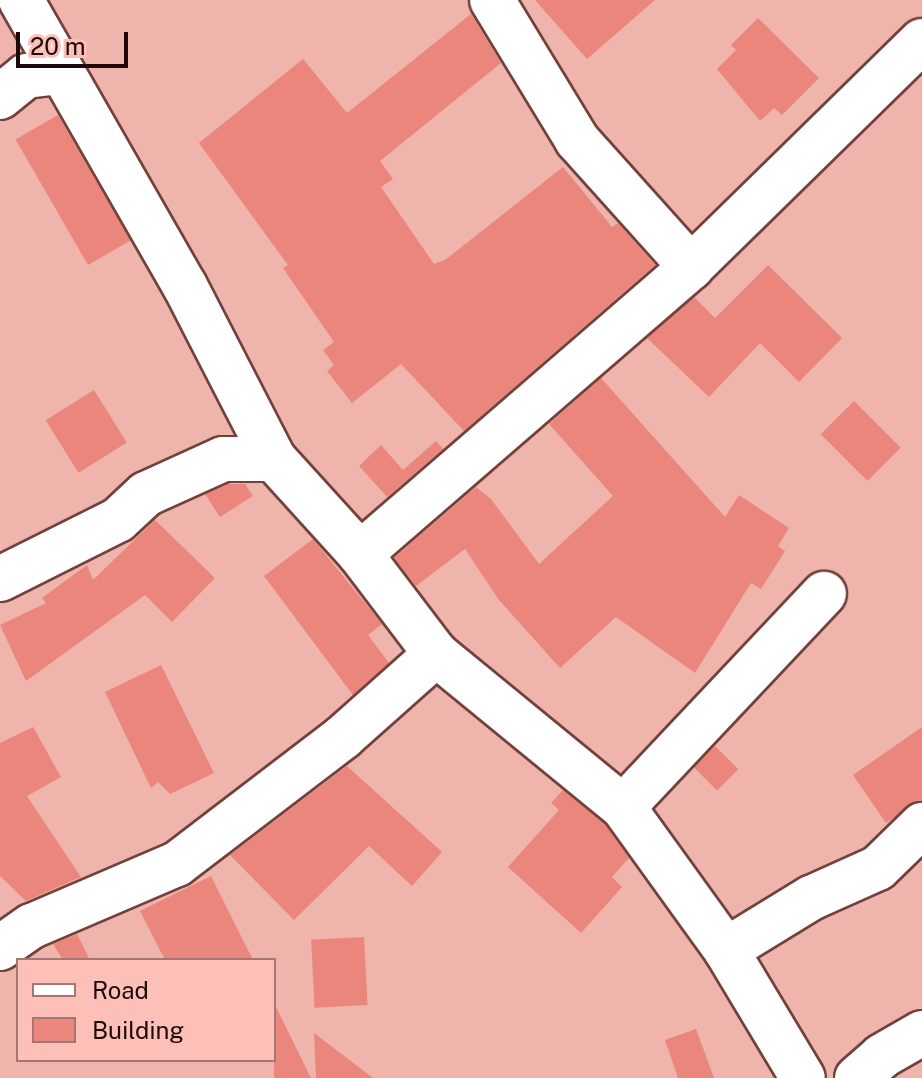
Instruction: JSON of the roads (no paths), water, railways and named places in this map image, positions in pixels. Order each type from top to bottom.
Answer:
[{"type":"street","points":[[21,0],[185,286],[274,459],[360,554],[436,654],[623,807],[726,950],[803,1078]]},
{"type":"street","points":[[492,0],[577,140],[691,267]]},
{"type":"street","points":[[360,554],[691,267],[922,41]]},
{"type":"street","points":[[0,97],[26,76],[60,72]]},
{"type":"street","points":[[0,579],[104,527],[146,494],[223,459],[274,459]]},
{"type":"street","points":[[623,807],[824,594]]},
{"type":"street","points":[[0,948],[32,926],[177,864],[343,737],[436,654]]},
{"type":"street","points":[[726,950],[811,898],[878,868],[922,825]]},
{"type":"street","points":[[857,1078],[882,1056],[922,1033]]}]
